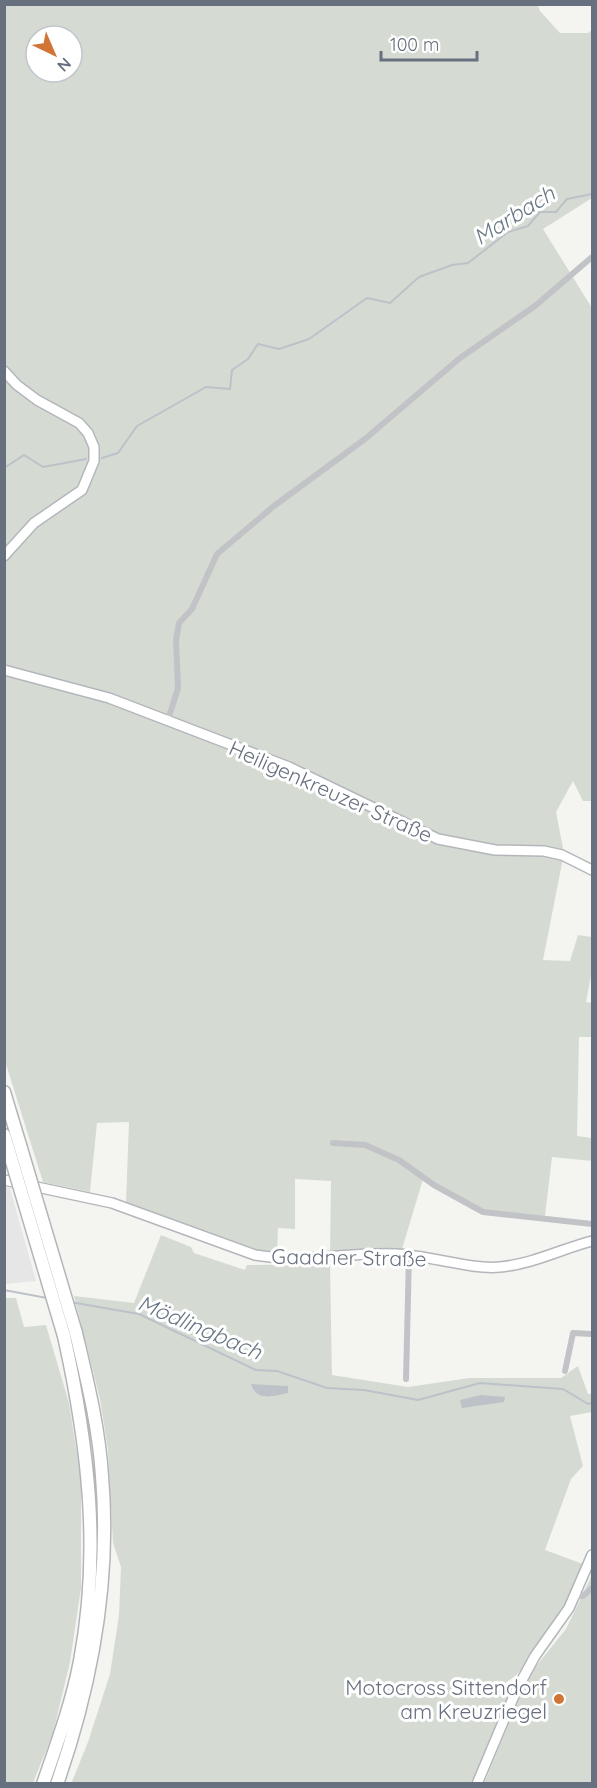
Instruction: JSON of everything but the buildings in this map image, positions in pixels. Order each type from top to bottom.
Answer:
[{"type":"highway","points":[[4,1092],[14,1147],[94,1416],[102,1475],[105,1540],[101,1603],[92,1666],[77,1728],[57,1784]]},
{"type":"highway","points":[[4,1136],[14,1147]]},
{"type":"highway","points":[[43,1784],[64,1724],[80,1662],[89,1601],[92,1538],[89,1474],[70,1334]]},
{"type":"main road","points":[[4,371],[17,385],[37,400],[79,423],[94,447],[94,461],[82,490],[34,524],[4,556]]},
{"type":"main road","name":"Heiligenkreuzer Straße","points":[[4,670],[109,698],[289,767],[438,840],[495,850],[544,851],[562,855],[592,870]]},
{"type":"main road","name":"Gaadner Straße","points":[[4,1180],[112,1203],[255,1254],[306,1260],[409,1255],[496,1268],[525,1264],[592,1241]]},
{"type":"main road","points":[[477,1784],[516,1691],[535,1656],[569,1608],[592,1555]]},
{"type":"street","points":[[168,720],[178,688],[176,640],[179,623],[192,609],[217,554],[274,506],[365,439],[460,358],[535,306],[592,257]]},
{"type":"street","points":[[333,1143],[365,1145],[399,1160],[434,1185],[483,1212],[592,1224]]},
{"type":"street","points":[[406,1380],[409,1255]]},
{"type":"street","points":[[565,1371],[573,1333],[592,1334]]},
{"type":"street","points":[[575,1596],[583,1596],[592,1588]]},
{"type":"shaded area","points":[[537,4],[540,11],[560,33],[588,33],[592,30],[592,198],[543,229],[592,308],[592,801],[583,801],[573,781],[556,812],[564,853],[543,960],[570,961],[578,935],[592,937],[592,971],[586,1002],[592,1003],[592,1037],[579,1037],[577,1136],[592,1138],[592,1161],[552,1157],[545,1216],[485,1211],[424,1176],[402,1249],[330,1255],[331,1181],[295,1179],[295,1229],[278,1228],[277,1255],[252,1250],[126,1202],[129,1122],[97,1123],[90,1192],[43,1182],[4,1058],[4,5]]},
{"type":"shaded area","points":[[4,1187],[10,1188],[36,1281],[5,1284]]},
{"type":"shaded area","points":[[161,1235],[191,1247],[194,1253],[245,1270],[247,1265],[330,1264],[332,1375],[408,1387],[469,1378],[561,1378],[578,1366],[588,1394],[592,1394],[592,1412],[570,1416],[583,1466],[571,1479],[545,1550],[583,1564],[571,1594],[541,1647],[517,1674],[506,1682],[508,1700],[471,1783],[71,1784],[88,1742],[110,1674],[119,1615],[121,1567],[113,1543],[108,1450],[100,1399],[74,1296],[134,1303]]},
{"type":"shaded area","points":[[4,1298],[16,1298],[24,1327],[46,1325],[69,1403],[81,1480],[81,1588],[70,1662],[53,1733],[33,1783],[5,1783]]},
{"type":"shaded area","points":[[251,1384],[288,1386],[288,1393],[261,1396],[253,1390]]},
{"type":"shaded area","points":[[481,1395],[505,1397],[504,1402],[462,1408],[460,1400]]},
{"type":"shaded area","name":"Motocross Sittendorf am Kreuzriegel","points":[[592,1575],[592,1783],[484,1784],[528,1676],[566,1629]]},
{"type":"waterway","name":"Marbach","points":[[102,458],[118,453],[137,426],[206,387],[230,389],[232,370],[248,359],[258,344],[279,349],[309,339],[367,298],[390,303],[419,277],[452,265],[468,263],[508,232],[528,226],[540,212],[556,212],[567,199],[592,194]]},
{"type":"waterway","name":"Marbach","points":[[4,468],[24,455],[43,467],[86,459]]},
{"type":"waterway","name":"Mödlingbach","points":[[4,1290],[47,1298]]},
{"type":"waterway","name":"Mödlingbach","points":[[70,1302],[139,1314],[256,1370],[277,1371],[327,1388],[364,1390],[418,1400],[480,1383],[563,1389],[588,1404],[592,1403]]},
{"type":"place","name":"Motocross Sittendorf am Kreuzriegel","points":[[559,1699]]}]
